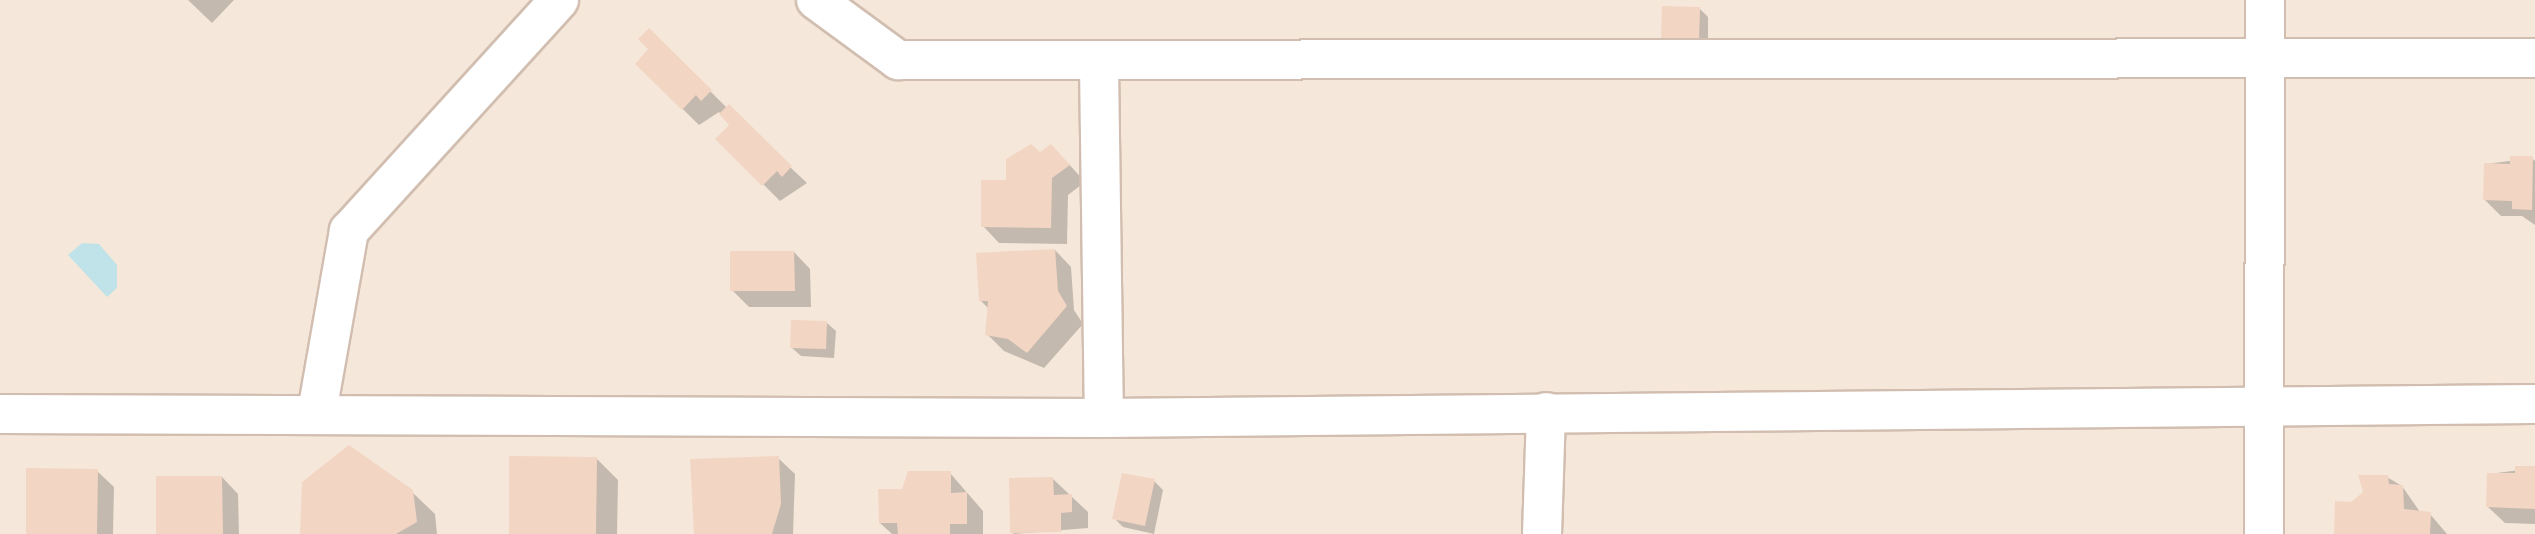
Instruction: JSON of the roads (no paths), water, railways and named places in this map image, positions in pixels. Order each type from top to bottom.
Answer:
[{"type":"street","points":[[317,412],[349,231],[559,0]]},
{"type":"street","points":[[816,0],[898,60],[1099,65],[2535,58]]},
{"type":"street","points":[[2264,534],[2265,0]]},
{"type":"street","points":[[1099,65],[1104,418]]},
{"type":"street","points":[[0,414],[317,412],[1104,418],[2264,402],[2535,404]]},
{"type":"street","points":[[1542,534],[1546,412]]},
{"type":"water","points":[[82,243],[99,244],[117,265],[117,288],[107,297],[68,255]]}]
